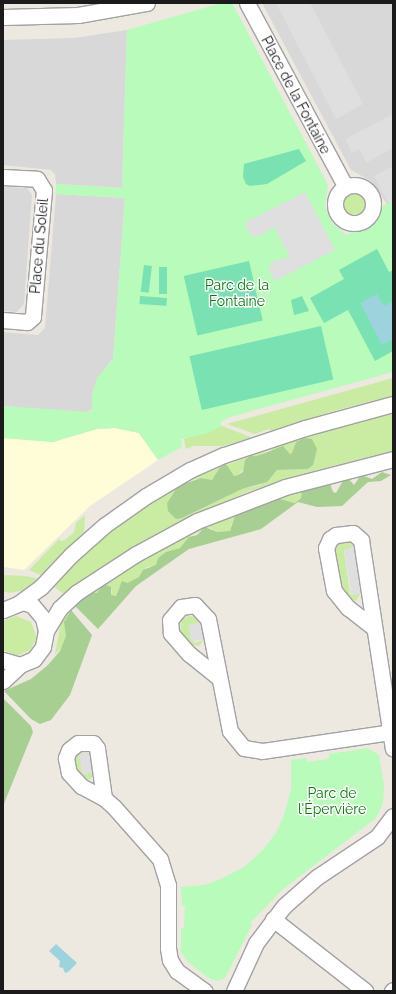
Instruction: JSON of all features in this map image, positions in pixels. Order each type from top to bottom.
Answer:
[{"type":"street","points":[[3,17],[78,16],[147,3]]},
{"type":"street","name":"Place de la Fontaine","points":[[247,3],[345,186]]},
{"type":"street","name":"Place du Soleil","points":[[3,177],[37,180],[41,182],[44,190],[33,317],[27,322],[3,320]]},
{"type":"street","points":[[10,604],[35,592],[75,551],[105,525],[146,496],[190,470],[224,455],[305,428],[393,404]]},
{"type":"street","points":[[46,631],[60,608],[76,593],[136,554],[197,521],[280,489],[393,459]]},
{"type":"street","points":[[374,628],[348,608],[334,591],[326,548],[328,542],[336,535],[353,533],[361,540],[393,749]]},
{"type":"street","points":[[3,680],[20,665],[40,654],[45,644],[46,631],[44,622],[35,608],[26,603],[10,604]]},
{"type":"street","points":[[219,678],[189,654],[171,633],[169,624],[172,616],[184,605],[199,608],[208,619],[230,731],[237,742],[248,750],[262,751],[390,732]]},
{"type":"street","points":[[3,660],[20,665]]},
{"type":"street","points":[[104,798],[141,835],[160,859],[168,885],[168,948],[170,960],[177,971],[205,991]]},
{"type":"street","points":[[234,991],[256,943],[273,919],[317,877],[377,837],[393,816]]},
{"type":"street","points":[[273,919],[365,991]]},
{"type":"shaded area","points":[[262,3],[393,3],[393,201],[387,204],[371,181],[351,170]]},
{"type":"shaded area","points":[[276,3],[310,3],[363,104],[336,119]]},
{"type":"shaded area","points":[[127,30],[122,188],[56,184],[55,174],[51,170],[3,165],[3,40],[74,38]]},
{"type":"shaded area","points":[[393,114],[393,148],[366,163],[360,149],[352,153],[345,139]]},
{"type":"shaded area","points":[[393,166],[393,201],[389,203],[374,176]]},
{"type":"shaded area","points":[[3,187],[27,188],[32,195],[24,304],[17,312],[3,311]]},
{"type":"shaded area","points":[[305,192],[335,250],[275,281],[268,268],[274,261],[290,257],[274,227],[262,235],[252,237],[244,223]]},
{"type":"shaded area","points":[[56,194],[125,198],[113,359],[108,364],[92,394],[92,409],[86,413],[3,406],[3,332],[38,335],[45,328]]},
{"type":"shaded area","points":[[115,428],[139,433],[158,460],[90,506],[24,570],[3,567],[3,438],[53,442],[97,429]]},
{"type":"shaded area","points":[[362,547],[369,592],[351,595],[344,550]]},
{"type":"shaded area","points":[[209,621],[212,638],[191,641],[188,625]]},
{"type":"shaded area","points":[[90,752],[93,773],[82,774],[79,754]]},
{"type":"green space","name":"Parc de la Fontaine","points":[[222,3],[232,3],[328,185],[325,207],[332,223],[346,235],[370,224],[380,207],[393,201],[393,372],[230,417],[220,422],[222,426],[205,434],[181,439],[182,447],[158,460],[139,433],[115,428],[97,429],[53,442],[3,438],[3,406],[90,412],[92,409],[92,394],[97,378],[113,359],[125,198],[56,194],[56,184],[122,188],[127,30]]},
{"type":"green space","points":[[299,149],[306,161],[267,184],[250,186],[246,184],[243,177],[244,164]]},
{"type":"green space","points":[[354,193],[362,196],[365,204],[362,212],[354,215],[346,212],[343,204],[346,196]]},
{"type":"green space","points":[[377,249],[389,272],[393,270],[393,351],[375,361],[348,310],[324,323],[310,298],[344,279],[339,270]]},
{"type":"green space","points":[[249,261],[263,320],[197,336],[184,276]]},
{"type":"green space","points":[[144,265],[152,266],[149,293],[141,292]]},
{"type":"green space","points":[[159,267],[167,267],[167,294],[159,294]]},
{"type":"green space","points":[[140,296],[167,298],[166,306],[139,304]]},
{"type":"green space","points":[[302,296],[309,311],[294,315],[291,300]]},
{"type":"green space","points":[[321,326],[333,380],[202,410],[189,356]]},
{"type":"green space","points":[[393,378],[393,396],[337,410],[271,431],[269,429],[255,434],[227,424]]},
{"type":"green space","points":[[393,412],[393,451],[298,475],[247,492],[154,535],[118,556],[63,594],[53,585],[104,536],[147,504],[178,486],[167,503],[182,518],[242,489],[260,485],[277,470],[308,469],[296,442],[292,453],[290,454],[285,448],[269,450],[257,456],[238,475],[234,476],[229,470],[217,471],[215,478],[212,480],[201,478],[189,480],[294,439],[337,425]]},
{"type":"green space","points":[[222,426],[253,438],[223,446],[194,446],[186,449],[184,439]]},
{"type":"green space","points":[[304,438],[312,439],[317,449],[313,465],[308,469],[277,470],[267,482],[242,489],[182,518],[176,519],[168,511],[167,503],[178,486],[201,478],[212,480],[220,467],[226,464],[234,476],[238,475],[243,472],[245,460],[250,456],[257,456],[283,446],[290,454],[292,453],[296,442]]},
{"type":"green space","points":[[382,472],[391,475],[381,481],[368,482],[342,506],[317,507],[298,502],[261,529],[189,549],[136,586],[98,629],[73,604],[90,592],[97,593],[104,584],[111,587],[111,595],[116,596],[122,581],[127,583],[139,577],[143,570],[156,565],[158,558],[166,552],[180,548],[189,537],[197,535],[205,527],[217,532],[230,531],[235,516],[240,511],[276,498],[295,503],[301,498],[302,490],[330,483],[333,492],[336,493],[344,479],[348,478],[354,485],[361,475],[372,479]]},
{"type":"green space","points":[[302,490],[301,498],[295,503],[276,498]]},
{"type":"green space","points":[[240,511],[232,523],[230,531],[217,532],[209,527],[192,535],[180,548],[166,552],[158,558],[156,566],[147,567],[139,577],[119,587],[116,596],[111,595],[112,590],[102,588],[97,593],[90,592],[148,555]]},
{"type":"green space","points":[[85,515],[84,532],[41,575],[29,570],[60,538],[60,541],[65,540],[74,532],[76,523]]},
{"type":"green space","points":[[341,541],[348,541],[354,547],[344,551],[350,594],[361,593],[356,601],[347,596],[341,588],[335,550]]},
{"type":"green space","points":[[3,575],[26,576],[39,579],[26,590],[9,593],[3,591]]},
{"type":"green space","points":[[69,608],[71,610],[68,614],[65,644],[55,654],[61,622]]},
{"type":"green space","points":[[71,610],[92,635],[70,695],[51,720],[40,724],[31,719],[4,691],[31,679],[48,665],[60,651],[66,636],[64,622]]},
{"type":"green space","points":[[16,616],[31,622],[37,638],[30,650],[17,656],[3,650],[3,621]]},
{"type":"green space","points":[[189,616],[196,617],[200,623],[190,626],[194,643],[204,640],[199,646],[192,645],[180,631],[182,619]]},
{"type":"green space","points":[[4,699],[31,726],[33,732],[3,806]]},
{"type":"green space","name":"Parc de l'Épervière","points":[[367,748],[379,755],[384,785],[383,803],[376,818],[283,889],[250,923],[252,925],[225,978],[216,981],[208,978],[187,961],[181,952],[181,928],[184,928],[185,906],[182,906],[181,887],[205,885],[223,878],[244,867],[262,851],[276,833],[284,815],[291,790],[291,760],[306,758],[307,762],[329,759],[329,754]]},
{"type":"green space","points":[[82,750],[90,752],[79,754],[93,773],[91,779],[86,779],[75,766],[76,754]]},
{"type":"water","points":[[377,294],[384,306],[393,301],[393,339],[382,345],[360,303]]},
{"type":"water","points":[[56,944],[77,963],[68,972],[65,973],[63,968],[59,967],[60,961],[49,951]]}]
